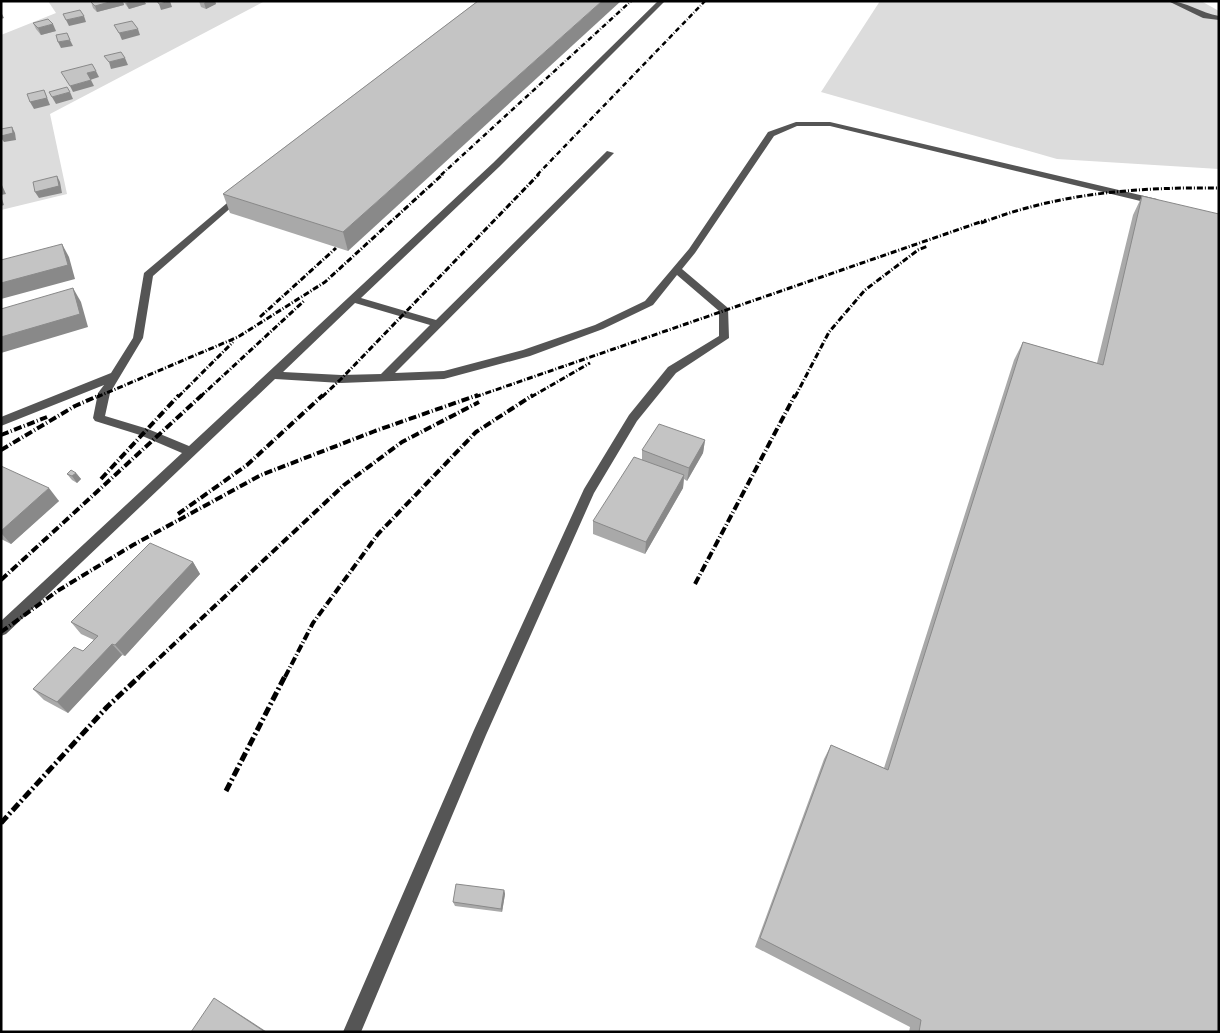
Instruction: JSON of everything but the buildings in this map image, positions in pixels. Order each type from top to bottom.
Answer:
[{"type":"street","points":[[1,630],[496,165],[662,1]]},
{"type":"street","points":[[1171,1],[1206,16],[1219,18]]},
{"type":"street","points":[[272,375],[342,379],[444,375],[526,353],[599,327],[649,303],[692,250],[771,134],[796,124],[830,124],[1170,205]]},
{"type":"street","points":[[383,378],[610,153]]},
{"type":"street","points":[[191,452],[144,432],[99,418],[104,394],[138,338],[148,275],[244,192]]},
{"type":"street","points":[[352,1032],[479,735],[588,492],[633,418],[672,370],[724,338],[724,310],[676,269]]},
{"type":"street","points":[[353,299],[438,324]]},
{"type":"street","points":[[1,422],[114,376]]},
{"type":"shaded area","points":[[48,1],[265,1],[50,114],[67,194],[1,210],[1,35],[56,13]]},
{"type":"shaded area","points":[[880,1],[1201,1],[1219,11],[1219,169],[1057,159],[821,92]]},
{"type":"railway","points":[[441,175],[631,1]]},
{"type":"railway","points":[[537,175],[705,1]]},
{"type":"railway","points":[[97,397],[238,337],[325,282],[443,174]]},
{"type":"railway","points":[[322,397],[539,174]]},
{"type":"railway","points":[[981,223],[1010,213],[1069,198],[1128,191],[1219,188]]},
{"type":"railway","points":[[475,397],[986,220]]},
{"type":"railway","points":[[795,397],[829,332],[865,290],[918,250],[928,246]]},
{"type":"railway","points":[[260,317],[336,248]]},
{"type":"railway","points":[[200,397],[305,300]]},
{"type":"railway","points":[[178,397],[233,342]]},
{"type":"railway","points":[[531,397],[590,363]]},
{"type":"railway","points":[[1,450],[75,406],[100,395]]},
{"type":"railway","points":[[101,479],[179,395]]},
{"type":"railway","points":[[1,580],[202,395]]},
{"type":"railway","points":[[178,514],[247,465],[323,395]]},
{"type":"railway","points":[[1,632],[59,590],[133,545],[261,475],[375,431],[478,395]]},
{"type":"railway","points":[[285,677],[313,623],[378,534],[476,432],[533,395]]},
{"type":"railway","points":[[695,584],[795,395]]},
{"type":"railway","points":[[139,677],[344,485],[402,442],[479,402]]},
{"type":"railway","points":[[1,435],[47,417]]},
{"type":"railway","points":[[1,823],[107,707],[140,676]]},
{"type":"railway","points":[[226,791],[285,676]]}]
